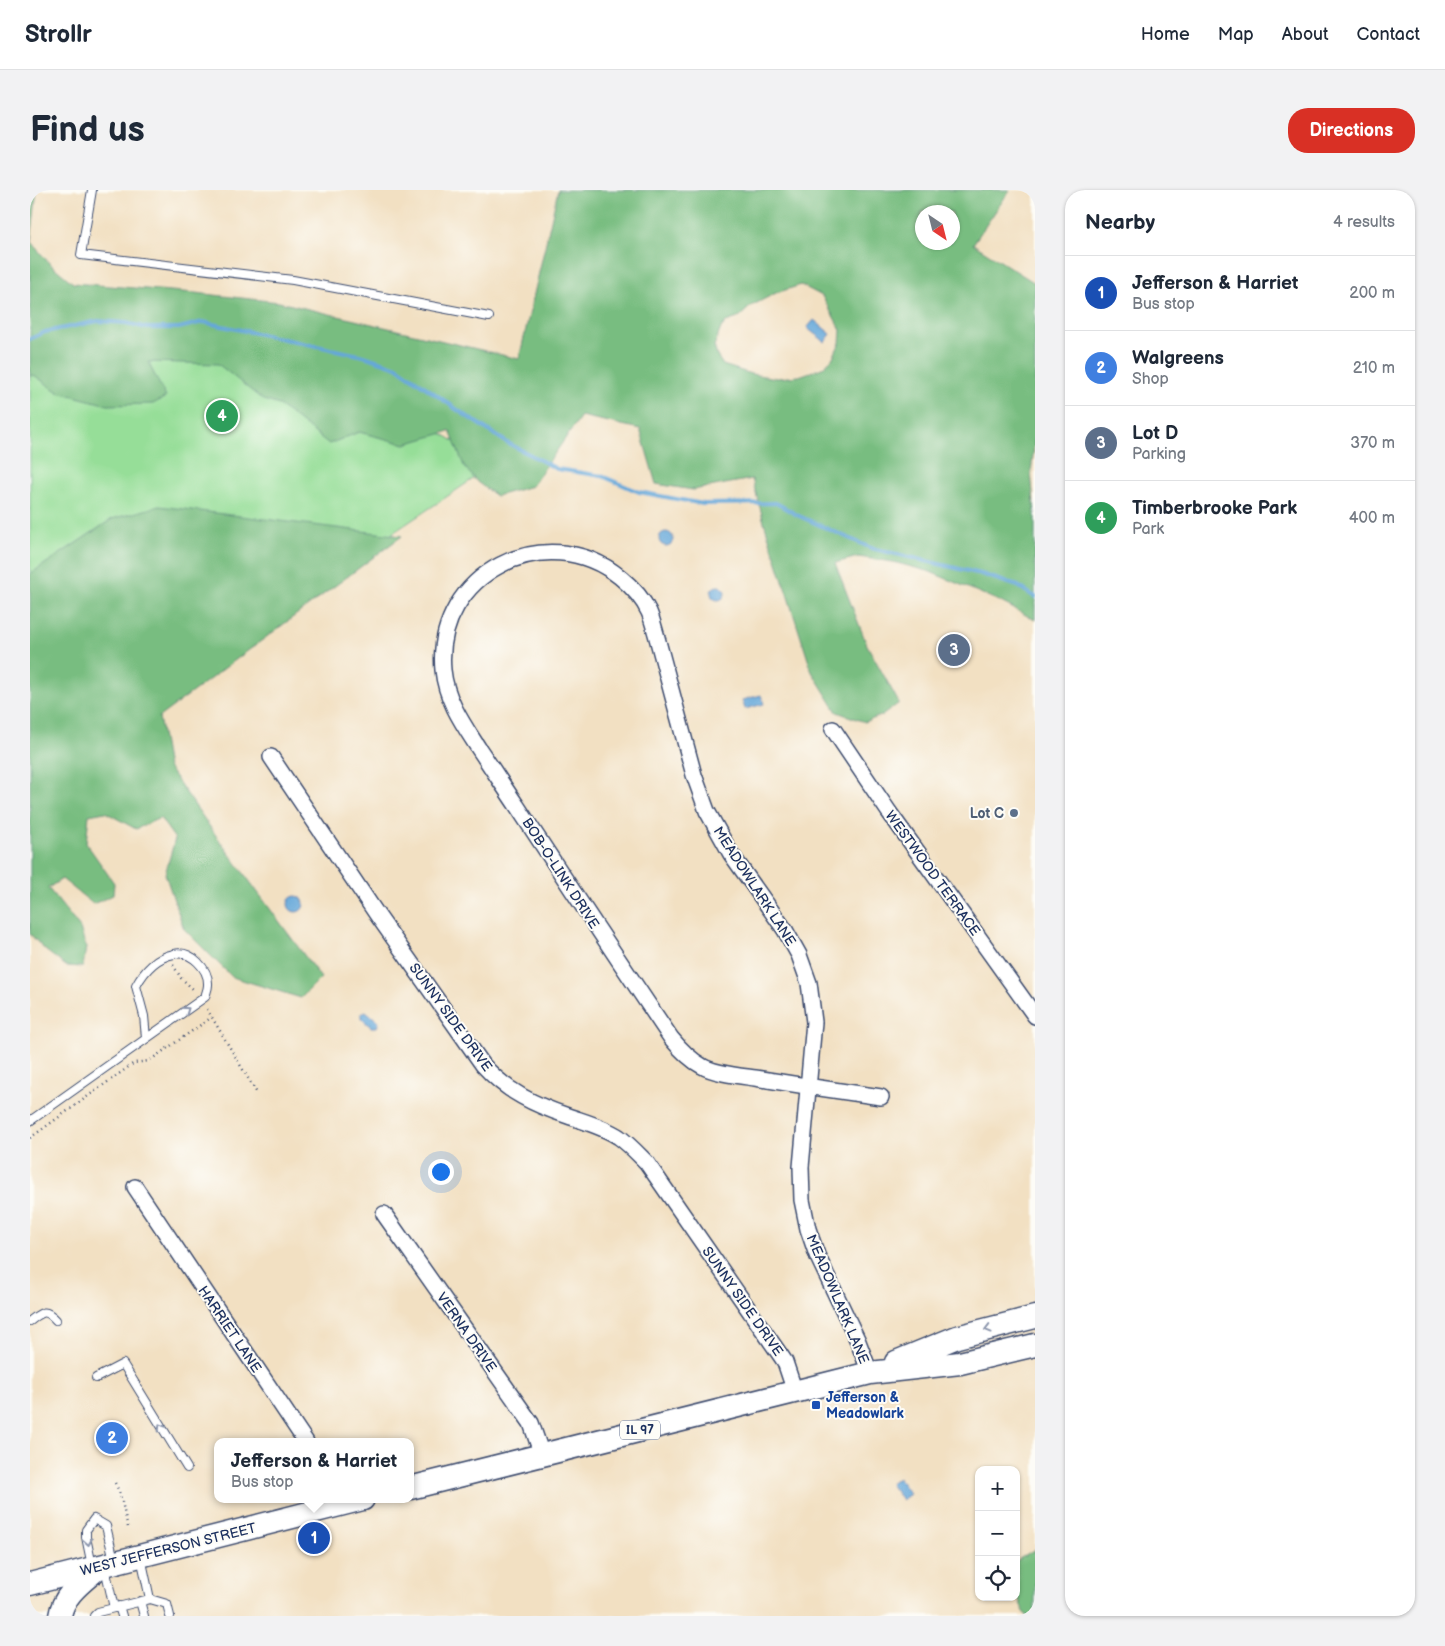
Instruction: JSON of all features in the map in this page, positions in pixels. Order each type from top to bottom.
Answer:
[{"type":"main road","name":"IL 97","points":[[870,1373],[957,1337],[1035,1317]]},
{"type":"main road","name":"IL 97","points":[[414,1487],[870,1373],[960,1363],[1035,1345]]},
{"type":"main road","name":"WEST JEFFERSON STREET","points":[[30,1584],[334,1503]]},
{"type":"main road","points":[[60,1616],[61,1609],[68,1596],[79,1584],[104,1565]]},
{"type":"street","name":"MEADOWLARK LANE","points":[[487,573],[500,565],[525,555],[553,552],[575,555],[590,559],[610,569],[630,585],[649,611],[694,775],[707,811],[731,854],[785,930],[799,955],[809,983],[814,1022],[801,1167],[802,1200],[808,1228],[817,1255],[857,1339],[870,1373]]},
{"type":"street","name":"BOB-O-LINK DRIVE","points":[[487,573],[472,586],[448,623],[442,653],[444,676],[452,706],[660,1022],[685,1054],[704,1068],[734,1075],[881,1097]]},
{"type":"street","name":"WESTWOOD TERRACE","points":[[833,729],[895,820],[1035,1016]]},
{"type":"street","name":"SUNNY SIDE DRIVE","points":[[270,758],[483,1065],[503,1086],[521,1097],[618,1136],[647,1163],[782,1356],[795,1392]]},
{"type":"street","name":"HARRIET LANE","points":[[135,1187],[303,1438]]},
{"type":"street","name":"VERNA DRIVE","points":[[384,1214],[531,1423],[542,1454]]},
{"type":"lane","points":[[92,190],[81,255],[293,280],[489,317]]},
{"type":"lane","points":[[30,1121],[205,997],[208,978],[203,968],[194,959],[176,953],[162,958],[141,976],[136,986],[144,1016],[146,1038]]},
{"type":"lane","points":[[30,1320],[46,1312],[56,1320]]},
{"type":"lane","points":[[96,1378],[123,1364],[187,1468]]},
{"type":"lane","points":[[104,1565],[106,1526],[94,1520],[86,1530],[86,1537],[104,1565],[117,1607],[122,1616]]},
{"type":"lane","points":[[141,1556],[150,1598]]},
{"type":"lane","points":[[94,1616],[98,1612],[150,1598],[167,1604],[171,1615]]},
{"type":"lane","points":[[140,1601],[144,1616]]},
{"type":"path","points":[[170,962],[181,978],[198,995]]},
{"type":"path","points":[[205,1005],[258,1095]]},
{"type":"path","points":[[30,1138],[134,1063],[149,1061],[212,1017]]},
{"type":"path","points":[[115,1483],[122,1495],[128,1527]]},
{"type":"green space","points":[[30,190],[37,190],[31,242],[49,263],[73,283],[279,302],[519,359],[558,190],[1010,190],[973,244],[1035,283],[1035,437],[1031,473],[1035,514],[1035,620],[999,601],[928,571],[893,562],[858,557],[835,563],[867,645],[899,703],[883,715],[865,722],[837,712],[812,672],[752,479],[693,490],[656,484],[640,429],[581,416],[532,486],[496,496],[477,482],[464,466],[450,431],[405,444],[359,432],[329,444],[279,405],[263,400],[218,364],[148,362],[166,397],[153,404],[108,405],[58,392],[34,375],[30,376]],"holes":[[[801,285],[822,296],[841,330],[840,343],[832,359],[822,368],[799,376],[777,378],[751,374],[723,365],[717,356],[714,346],[721,328],[726,322],[738,318],[751,306],[776,293]]]},
{"type":"green space","points":[[188,346],[332,368],[494,465],[363,553],[30,581],[30,365]]},
{"type":"green space","points":[[159,506],[402,536],[159,717],[168,767],[321,978],[301,998],[232,977],[184,929],[165,874],[175,839],[160,818],[136,829],[105,812],[89,815],[86,843],[114,883],[113,895],[93,904],[62,879],[48,888],[80,928],[86,947],[83,967],[66,966],[45,950],[30,934],[30,574],[112,519]]},
{"type":"green space","points":[[1035,1549],[1035,1616],[1027,1616],[1019,1601],[1020,1558]]},
{"type":"water","points":[[814,320],[831,334],[825,342],[807,328]]},
{"type":"water","points":[[663,532],[669,532],[673,539],[669,546],[663,546],[659,542],[659,536]]},
{"type":"water","points":[[715,586],[721,586],[725,593],[721,600],[715,600],[711,596],[711,590]]},
{"type":"water","points":[[761,695],[764,704],[745,709],[742,700]]},
{"type":"water","points":[[296,896],[302,898],[304,904],[302,910],[296,912],[290,910],[288,904],[290,898]]},
{"type":"water","points":[[366,1011],[379,1022],[377,1027],[371,1027],[361,1018],[361,1013]]},
{"type":"water","points":[[898,1478],[910,1494],[902,1500],[890,1484]]},
{"type":"waterway","points":[[30,339],[45,332],[98,321],[126,323],[147,328],[179,328],[203,322],[364,356],[397,367],[506,442],[557,469],[602,476],[639,492],[703,504],[776,503],[799,516],[871,548],[981,574],[1018,586],[1035,597]]},
{"type":"place","name":"Timberbrooke Park","points":[[222,416]]},
{"type":"place","name":"Lot D","points":[[954,650]]},
{"type":"place","name":"Lot C","points":[[1014,813]]},
{"type":"place","name":"Jefferson & Meadowlark","points":[[816,1405]]},
{"type":"place","name":"Walgreens","points":[[112,1438]]},
{"type":"place","name":"Jefferson & Harriet","points":[[314,1538]]}]
